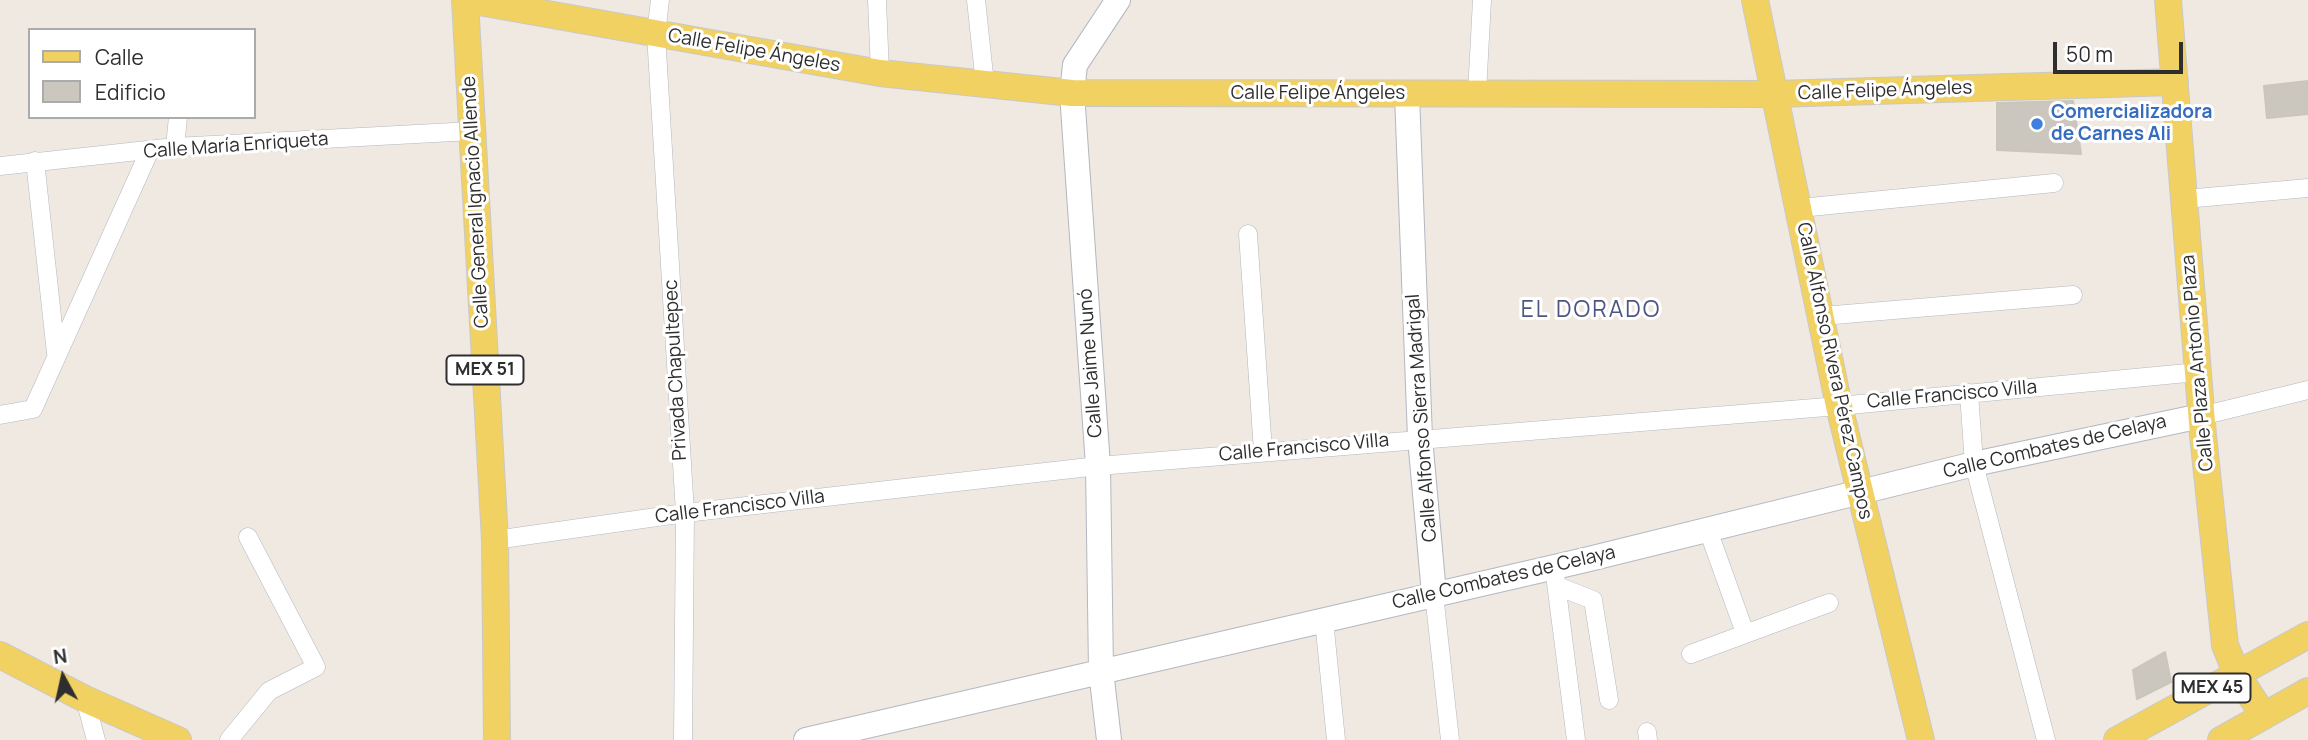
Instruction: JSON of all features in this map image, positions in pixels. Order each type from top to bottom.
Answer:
[{"type":"main road","name":"Calle Felipe Ángeles","points":[[467,0],[880,73],[1072,93],[1775,94],[2175,82]]},
{"type":"main road","name":"Calle General Ignacio Allende","points":[[467,0],[495,540],[497,740]]},
{"type":"main road","name":"Calle Alfonso Rivera Pérez Campos","points":[[1755,0],[1839,406],[1921,740]]},
{"type":"main road","name":"Calle Plaza Antonio Plaza","points":[[2168,0],[2201,416],[2225,645],[2237,674],[2264,716]]},
{"type":"main road","name":"MEX 45","points":[[2117,740],[2308,635]]},
{"type":"main road","points":[[0,655],[85,699],[178,740]]},
{"type":"main road","name":"MEX 45","points":[[2221,740],[2308,691]]},
{"type":"street","name":"Privada Chapultepec","points":[[660,0],[656,34],[685,513],[683,740]]},
{"type":"street","points":[[877,0],[880,73]]},
{"type":"street","points":[[976,0],[985,84]]},
{"type":"street","name":"Calle Jaime Nunó","points":[[1109,740],[1101,671],[1098,466],[1072,93],[1075,65],[1118,0]]},
{"type":"street","points":[[1477,93],[1482,0]]},
{"type":"street","name":"Calle Alfonso Sierra Madrigal","points":[[1407,94],[1420,438],[1450,740]]},
{"type":"street","points":[[175,147],[178,119]]},
{"type":"street","name":"Calle María Enriqueta","points":[[0,166],[149,152],[175,147],[472,131]]},
{"type":"street","points":[[0,415],[33,409],[149,152]]},
{"type":"street","points":[[35,162],[56,355]]},
{"type":"street","points":[[1800,208],[2054,183]]},
{"type":"street","points":[[2185,199],[2308,188]]},
{"type":"street","points":[[1248,234],[1263,451]]},
{"type":"street","points":[[1822,316],[2073,295]]},
{"type":"street","name":"Calle Francisco Villa","points":[[495,540],[685,513],[1098,466],[1839,406],[2198,372]]},
{"type":"street","points":[[2201,416],[2308,390]]},
{"type":"street","points":[[1969,393],[1974,464],[2046,740]]},
{"type":"street","name":"Calle Combates de Celaya","points":[[806,740],[1434,594],[1556,577],[1708,530],[1974,464],[2201,416]]},
{"type":"street","points":[[1708,530],[1745,634]]},
{"type":"street","points":[[229,740],[269,691],[316,667],[248,537]]},
{"type":"street","points":[[1556,577],[1593,600],[1609,700]]},
{"type":"street","points":[[1556,577],[1576,740]]},
{"type":"street","points":[[1691,654],[1829,603]]},
{"type":"street","points":[[1324,620],[1336,740]]},
{"type":"street","points":[[85,699],[96,740]]},
{"type":"building","points":[[2308,81],[2308,114],[2267,118],[2264,86]]},
{"type":"building","name":"Comercializadora de Carnes Ali","points":[[2073,101],[2081,154],[1997,150],[1997,103]]},
{"type":"building","points":[[2165,652],[2171,682],[2137,699],[2133,670]]},
{"type":"place","name":"Comercializadora de Carnes Ali","points":[[2037,124]]},
{"type":"district","name":"EL DORADO","points":[[1591,311]]}]
